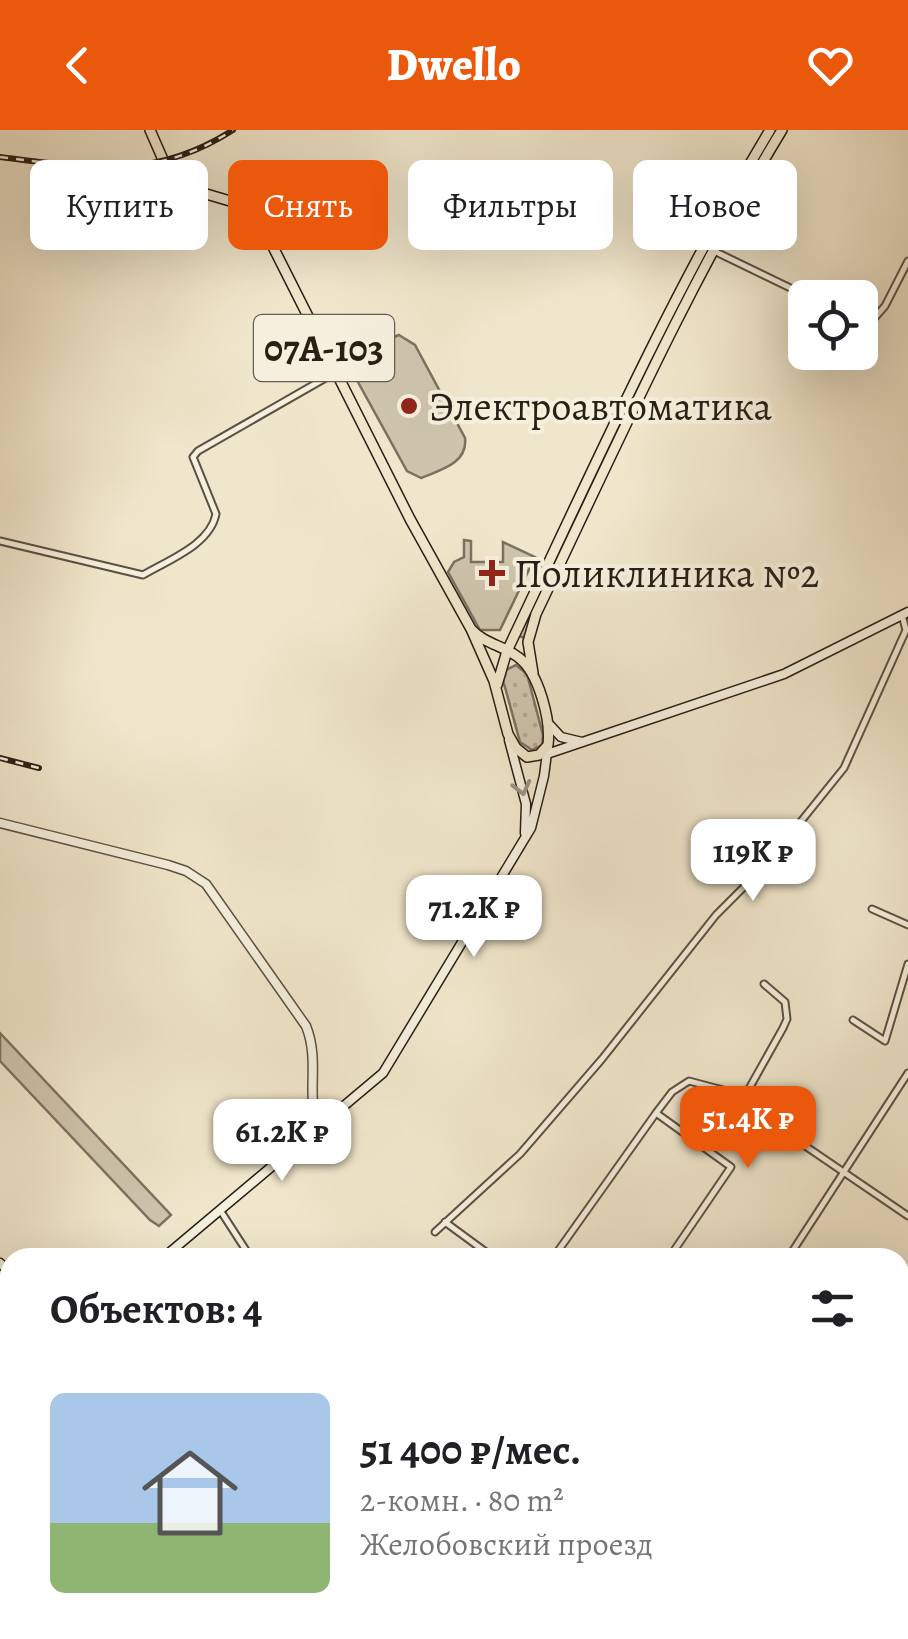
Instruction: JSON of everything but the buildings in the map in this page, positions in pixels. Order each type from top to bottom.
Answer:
[{"type":"main road","name":"07А-103","points":[[150,130],[171,178],[186,188],[230,200],[262,225],[410,519],[471,629]]},
{"type":"main road","points":[[498,698],[498,673],[507,651],[675,304],[770,130]]},
{"type":"main road","points":[[175,1248],[384,1074],[522,842],[535,818],[547,750],[546,720],[528,642],[536,614],[714,251],[782,130]]},
{"type":"main road","points":[[508,734],[522,754],[533,757],[547,750],[568,748],[784,674],[905,614]]},
{"type":"main road","points":[[471,629],[527,666],[535,680]]},
{"type":"main road","points":[[471,629],[498,698],[526,804],[522,842]]},
{"type":"main road","points":[[489,644],[503,645],[514,637]]},
{"type":"main road","points":[[498,673],[512,662],[527,666]]},
{"type":"main road","points":[[546,720],[561,738],[586,742]]},
{"type":"main road","points":[[544,776],[551,762],[568,748]]},
{"type":"main road","points":[[0,823],[186,870],[206,884],[306,1026],[315,1047],[313,1114],[320,1128]]},
{"type":"street","points":[[714,251],[788,287]]},
{"type":"street","points":[[878,314],[908,261]]},
{"type":"street","points":[[0,541],[143,574],[188,548],[209,533],[214,524],[216,514],[193,457],[198,451],[336,372]]},
{"type":"street","points":[[436,1232],[520,1154],[602,1059],[716,915],[765,866],[844,768],[906,630],[905,614]]},
{"type":"street","points":[[872,910],[908,924]]},
{"type":"street","points":[[852,1020],[885,1041],[908,964]]},
{"type":"street","points":[[740,1103],[787,1019],[785,1002],[764,984]]},
{"type":"street","points":[[795,1248],[908,1073]]},
{"type":"street","points":[[560,1248],[672,1092],[689,1080],[723,1090],[908,1216]]},
{"type":"street","points":[[656,1114],[732,1167],[676,1248]]},
{"type":"street","points":[[220,1210],[245,1248]]},
{"type":"street","points":[[444,1222],[480,1248]]},
{"type":"shaded area","points":[[706,250],[711,250],[524,638],[519,636]]},
{"type":"shaded area","name":"Электроавтоматика","points":[[399,335],[415,345],[465,438],[458,460],[421,478],[407,471],[353,373],[364,353]]},
{"type":"shaded area","points":[[464,540],[471,541],[471,562],[503,562],[503,542],[535,557],[500,630],[480,630],[448,572],[454,562],[464,557]]},
{"type":"shaded area","points":[[516,665],[527,674],[543,735],[542,745],[532,750],[520,742],[503,680],[504,671]]},
{"type":"shaded area","points":[[0,1033],[171,1215],[159,1226],[0,1061]]},
{"type":"railway","points":[[0,157],[92,167],[148,164],[204,146],[233,130]]},
{"type":"railway","points":[[0,758],[39,768]]},
{"type":"place","name":"Электроавтоматика","points":[[409,406]]},
{"type":"place","name":"Поликлиника №2","points":[[492,573]]}]
